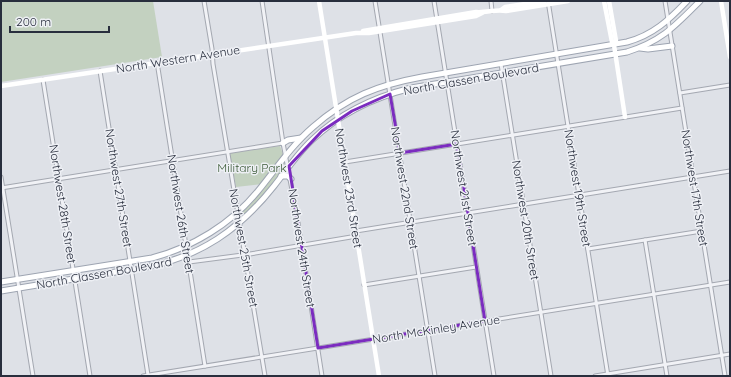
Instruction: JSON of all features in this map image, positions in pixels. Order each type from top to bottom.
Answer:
[{"type":"main road","name":"North Classen Boulevard","points":[[1,282],[131,262],[163,255],[205,237],[238,212],[258,192],[301,138],[336,108],[371,90],[405,80],[614,45],[640,38],[654,31],[668,20],[687,1]]},
{"type":"main road","name":"North Classen Boulevard","points":[[1,291],[160,265],[188,256],[218,239],[240,222],[262,200],[313,139],[338,120],[364,105],[390,94],[411,88],[615,54],[639,48],[650,44],[670,31],[700,1]]},
{"type":"main road","points":[[639,48],[648,49],[672,46]]},
{"type":"main road","points":[[283,143],[288,140],[301,138]]},
{"type":"main road","points":[[281,176],[286,176],[291,179]]},
{"type":"street","name":"Northwest 25th Street","points":[[204,1],[227,152],[265,376]]},
{"type":"street","name":"Northwest 24th Street","points":[[262,1],[283,143],[289,166],[322,376]]},
{"type":"street","name":"Northwest 23rd Street","points":[[319,1],[379,376]]},
{"type":"street","name":"Northwest 22nd Street","points":[[376,1],[435,376]]},
{"type":"street","name":"Northwest 21st Street","points":[[434,1],[494,376]]},
{"type":"street","points":[[491,1],[492,11]]},
{"type":"street","name":"North Western Avenue","points":[[1,86],[269,45],[325,38],[437,20],[476,12],[482,13],[501,10],[505,7],[568,1]]},
{"type":"street","points":[[604,1],[616,41],[614,45],[615,54],[625,117]]},
{"type":"street","points":[[609,1],[609,15]]},
{"type":"street","name":"Northwest 17th Street","points":[[665,1],[725,376]]},
{"type":"street","points":[[721,1],[730,57]]},
{"type":"street","name":"Northwest 19th Street","points":[[547,2],[557,54],[608,375]]},
{"type":"street","name":"Northwest 26th Street","points":[[157,62],[205,366]]},
{"type":"street","name":"Northwest 20th Street","points":[[501,64],[551,376]]},
{"type":"street","name":"Northwest 27th Street","points":[[100,71],[148,376]]},
{"type":"street","name":"Northwest 28th Street","points":[[43,80],[90,376]]},
{"type":"street","points":[[680,93],[730,85]]},
{"type":"street","points":[[345,162],[682,108]]},
{"type":"street","points":[[2,188],[283,143]]},
{"type":"street","points":[[356,231],[730,171]]},
{"type":"street","points":[[1,177],[33,376]]},
{"type":"street","points":[[588,249],[702,231]]},
{"type":"street","points":[[189,262],[357,236]]},
{"type":"street","points":[[645,240],[667,376]]},
{"type":"street","points":[[364,285],[476,267]]},
{"type":"street","name":"North McKinley Avenue","points":[[142,376],[730,282]]},
{"type":"street","points":[[595,376],[730,354]]},
{"type":"highlighted area","points":[[390,94],[400,153],[457,144],[485,321],[318,348],[289,166],[322,131],[352,111]]},
{"type":"green space","points":[[1,1],[153,1],[162,57],[1,82]]},
{"type":"green space","name":"Military Park","points":[[280,146],[283,154],[262,184],[236,187],[230,155],[231,153]]},
{"type":"green space","points":[[286,162],[273,184],[247,213],[241,213],[265,187],[283,163]]}]
